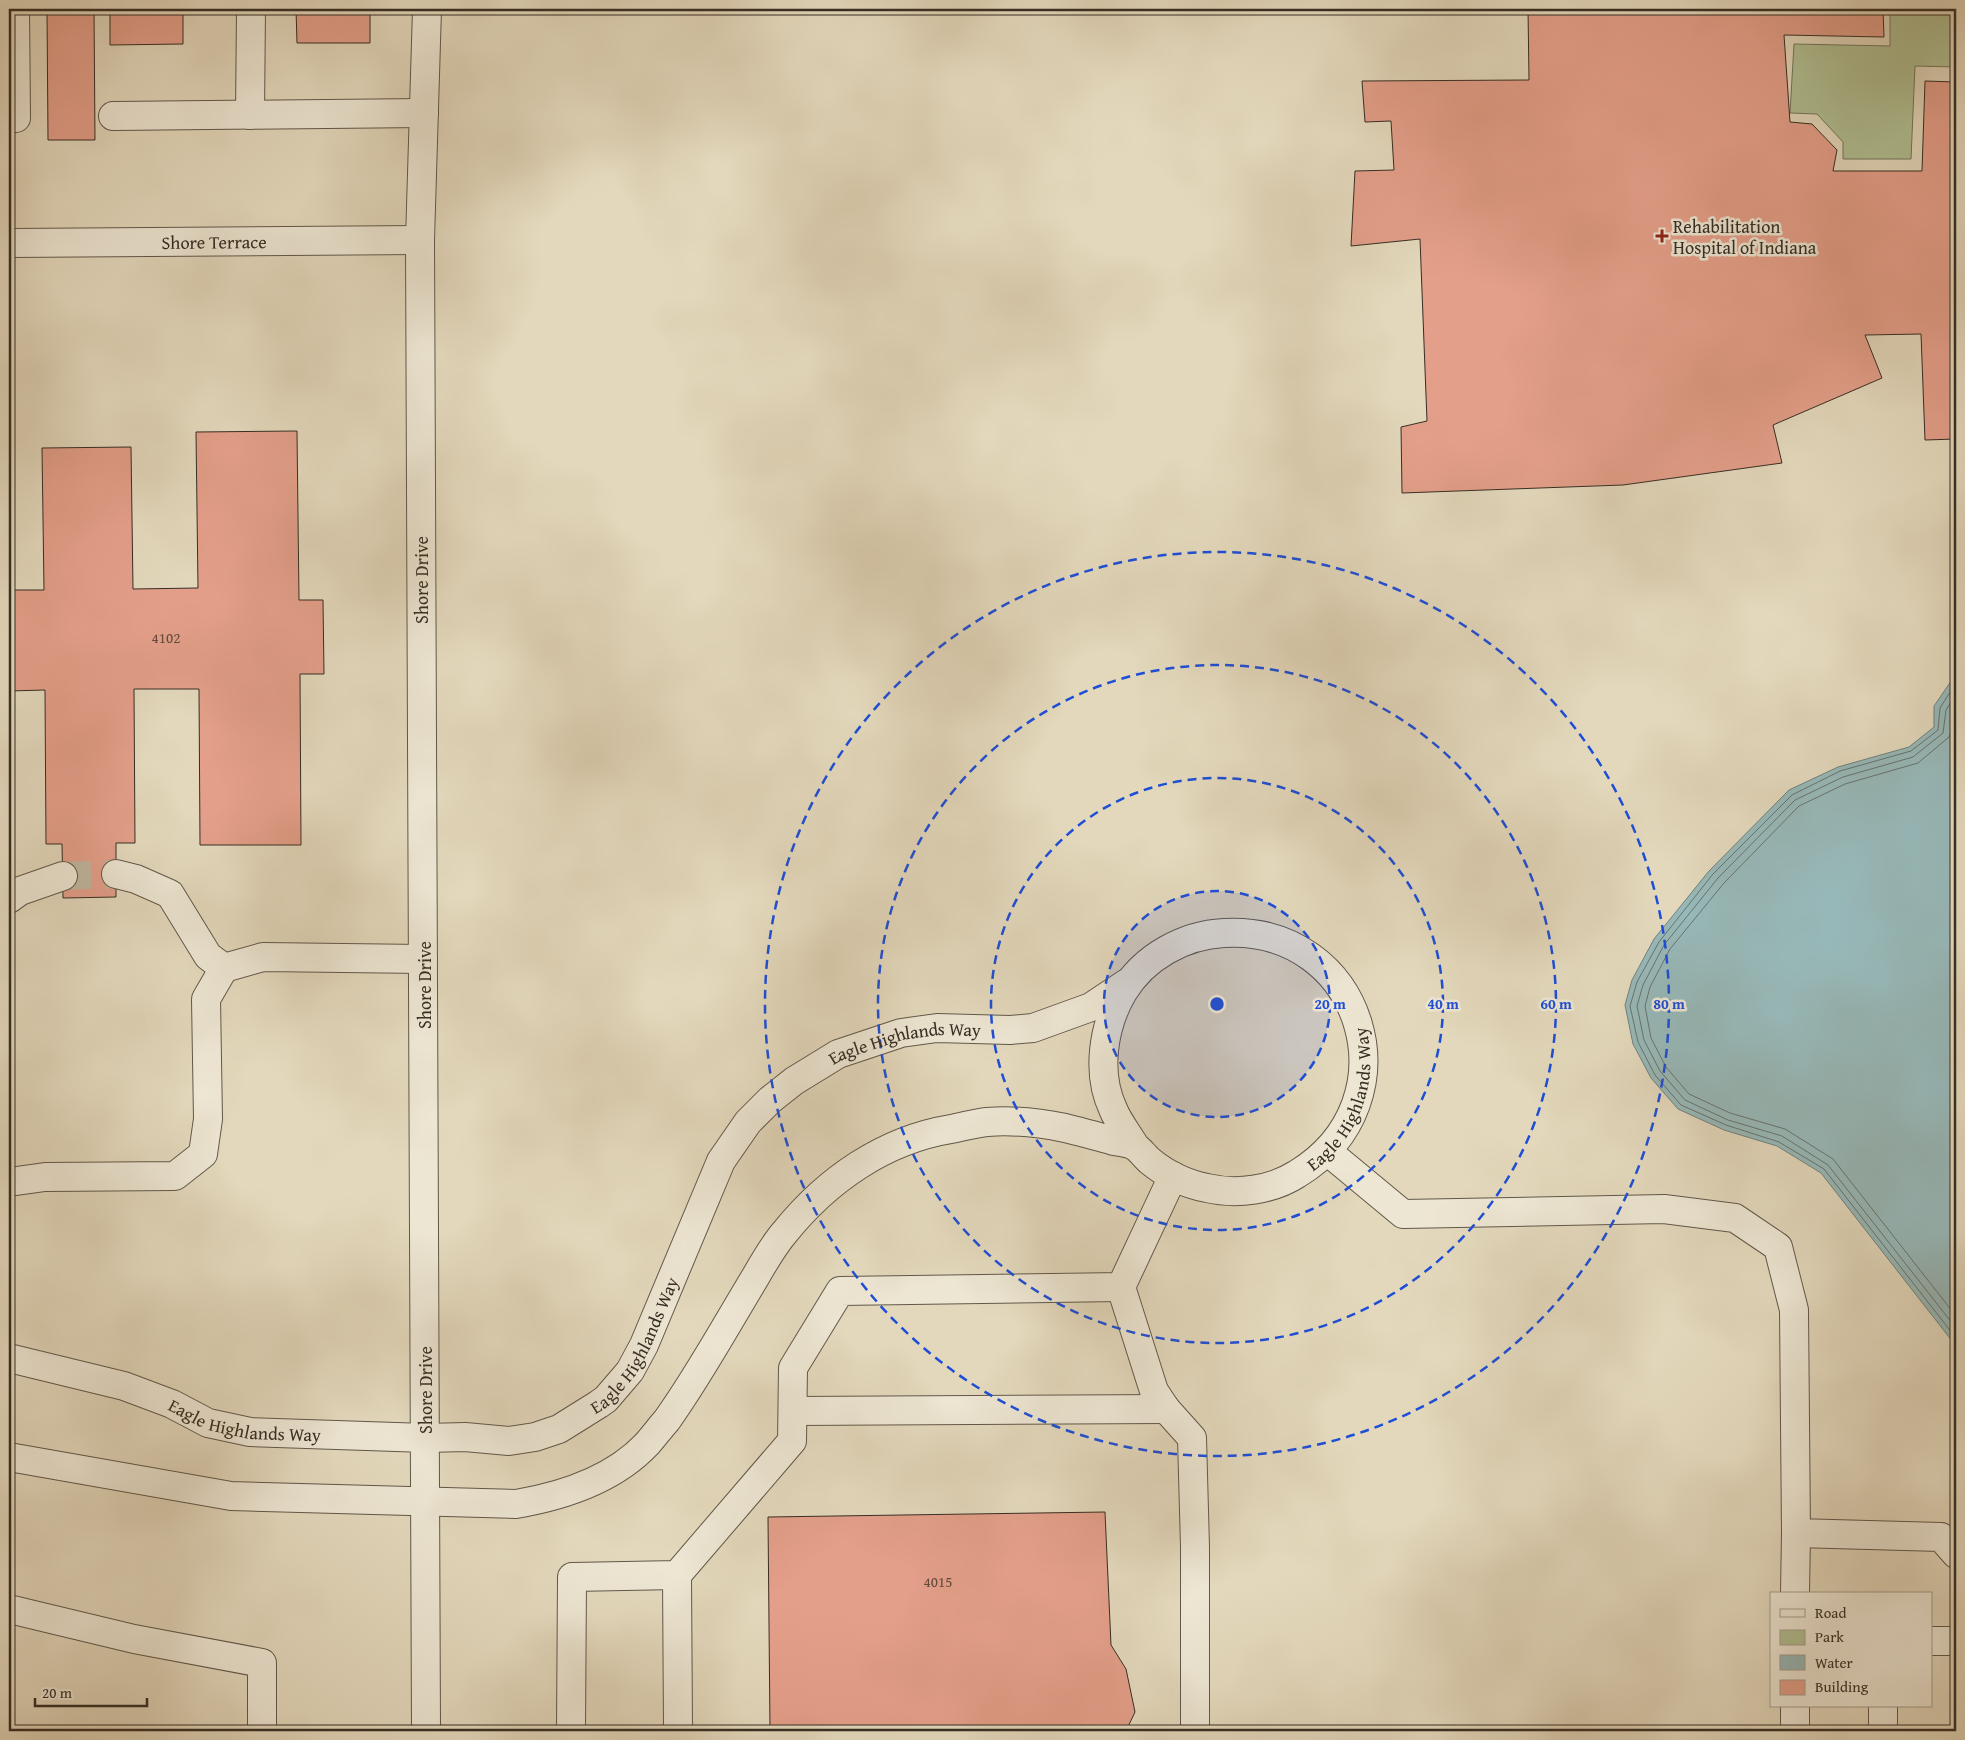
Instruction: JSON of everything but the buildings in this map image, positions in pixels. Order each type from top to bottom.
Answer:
[{"type":"street","points":[[9,118],[16,118],[16,9]]},
{"type":"street","points":[[250,115],[251,9]]},
{"type":"street","name":"Shore Drive","points":[[426,1731],[420,240],[427,9]]},
{"type":"street","points":[[113,116],[424,113]]},
{"type":"street","name":"Shore Terrace","points":[[9,243],[420,240]]},
{"type":"street","points":[[116,874],[136,879],[170,894],[208,956],[224,968]]},
{"type":"street","points":[[9,899],[20,891],[63,876]]},
{"type":"street","name":"Eagle Highlands Way","points":[[9,1358],[124,1386],[172,1404],[208,1423],[250,1432],[426,1438],[465,1437],[509,1441],[524,1439],[559,1429],[606,1399],[630,1371],[644,1346],[721,1161],[748,1122],[802,1075],[838,1054],[901,1033],[937,1028],[1010,1030],[1033,1028],[1091,1007],[1135,976],[1152,960],[1178,944],[1213,934],[1238,932],[1261,934],[1286,942],[1306,953],[1322,967],[1342,990],[1353,1008],[1364,1051],[1364,1072],[1357,1102],[1345,1128],[1327,1151],[1314,1164],[1292,1177],[1275,1184],[1251,1190],[1216,1190],[1190,1184],[1173,1176],[1150,1161],[1135,1146],[1113,1109],[1104,1081],[1105,1040],[1116,1006],[1123,992],[1135,976]]},
{"type":"street","points":[[9,1182],[45,1177],[175,1176],[203,1154],[208,1119],[206,999],[224,968],[263,957],[423,959]]},
{"type":"street","name":"Eagle Highlands Way","points":[[9,1457],[230,1496],[516,1504],[547,1499],[590,1483],[626,1461],[646,1445],[676,1406],[783,1234],[838,1178],[878,1154],[930,1133],[986,1122],[1062,1127],[1135,1146]]},
{"type":"street","points":[[1327,1151],[1403,1214],[1664,1210],[1735,1218],[1778,1247],[1794,1310],[1795,1592]]},
{"type":"street","points":[[1173,1176],[1121,1287],[1154,1391],[1166,1409],[1192,1438],[1196,1547],[1195,1731]]},
{"type":"street","points":[[678,1731],[677,1575],[792,1441],[794,1411],[793,1368],[840,1290],[1121,1287]]},
{"type":"street","points":[[794,1411],[1166,1409]]},
{"type":"street","points":[[1796,1533],[1941,1537],[1956,1554]]},
{"type":"street","points":[[571,1731],[572,1576],[677,1575]]},
{"type":"street","points":[[9,1609],[134,1639],[262,1664],[262,1731]]},
{"type":"street","points":[[1932,1641],[1956,1641]]},
{"type":"street","points":[[1795,1708],[1795,1731]]},
{"type":"street","points":[[1883,1708],[1883,1731]]},
{"type":"green space","points":[[1890,9],[1956,9],[1956,67],[1915,66],[1911,159],[1843,159],[1843,142],[1817,114],[1790,113],[1794,44],[1890,46]]},
{"type":"water","points":[[1956,674],[1956,1346],[1821,1173],[1777,1146],[1724,1130],[1678,1109],[1651,1078],[1633,1044],[1625,1005],[1632,980],[1654,939],[1709,871],[1789,790],[1838,767],[1909,747],[1934,727],[1934,706]]},
{"type":"tunnel","points":[[63,876],[116,874]]},
{"type":"place","name":"Rehabilitation Hospital of Indiana","points":[[1662,236]]}]
